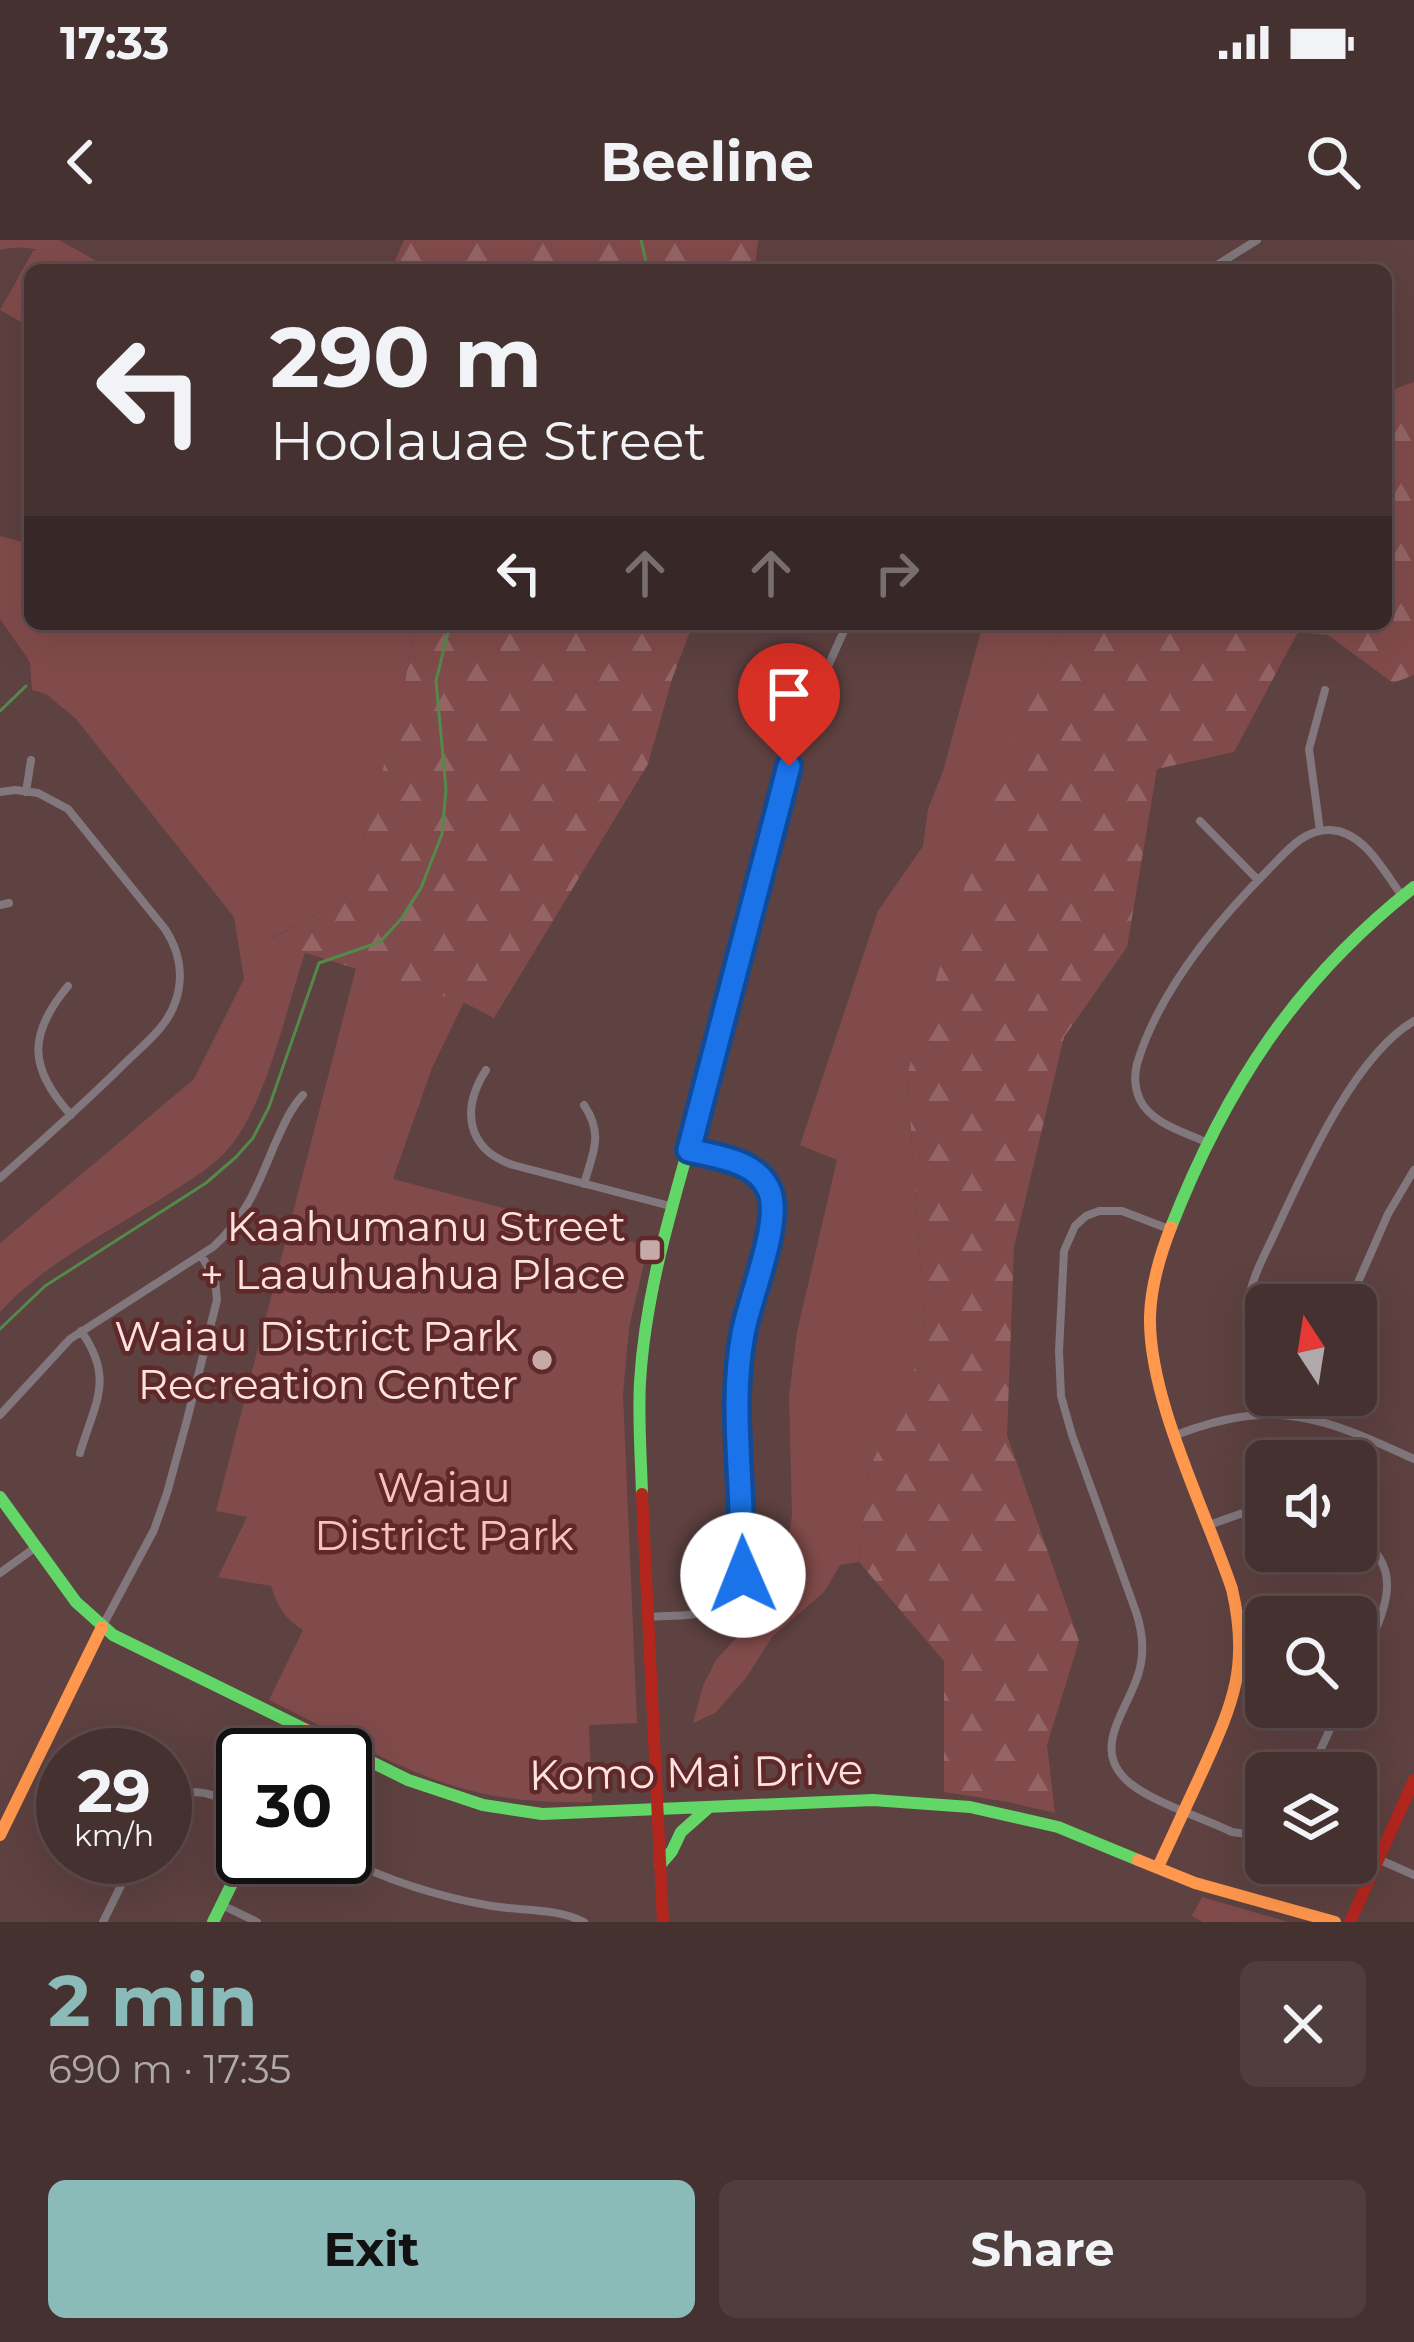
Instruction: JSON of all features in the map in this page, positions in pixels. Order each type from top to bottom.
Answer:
[{"type":"street","points":[[1219,264],[1257,240]]},
{"type":"street","points":[[663,1922],[639,1422],[647,1317],[789,766],[844,630]]},
{"type":"street","points":[[1320,831],[1309,749],[1325,690]]},
{"type":"street","points":[[26,792],[32,760]]},
{"type":"street","points":[[0,792],[49,797],[74,816],[165,929],[180,965],[178,994],[166,1021],[0,1178]]},
{"type":"street","points":[[1200,821],[1258,880]]},
{"type":"street","points":[[1158,1868],[1233,1699],[1240,1661],[1232,1589],[1158,1381],[1150,1326],[1154,1276],[1168,1229],[1238,1084],[1289,1008],[1334,956],[1408,891],[1361,843],[1342,832],[1320,831],[1298,841],[1258,880],[1217,925],[1160,1013],[1136,1069],[1137,1092],[1148,1111],[1162,1122],[1208,1143]]},
{"type":"street","points":[[68,986],[44,1019],[39,1049],[45,1081],[71,1115]]},
{"type":"street","points":[[1254,1284],[1323,1133],[1343,1100],[1400,1029],[1414,1021]]},
{"type":"street","points":[[486,1070],[471,1106],[473,1131],[482,1146],[503,1162],[674,1207]]},
{"type":"street","points":[[0,1415],[81,1331],[221,1240],[243,1216],[290,1108],[303,1095]]},
{"type":"street","points":[[584,1106],[597,1136],[584,1184]]},
{"type":"street","points":[[648,1617],[700,1614],[718,1608],[733,1596],[744,1570],[738,1369],[773,1206],[766,1184],[752,1170],[689,1150]]},
{"type":"street","points":[[1357,1284],[1414,1169]]},
{"type":"street","points":[[1168,1229],[1115,1210],[1093,1213],[1075,1226],[1064,1251],[1061,1396],[1141,1631],[1139,1670],[1114,1730],[1114,1763],[1132,1785],[1245,1834]]},
{"type":"street","points":[[0,1835],[154,1530],[167,1493],[217,1300],[215,1279],[201,1255]]},
{"type":"street","points":[[80,1453],[101,1378],[96,1354],[81,1331]]},
{"type":"street","points":[[1176,1435],[1245,1416]]},
{"type":"street","points":[[1299,1416],[1348,1429],[1414,1459]]},
{"type":"street","name":"Komo Mai Drive","points":[[0,1497],[76,1602],[102,1627],[302,1728]]},
{"type":"street","points":[[1209,1525],[1245,1513]]},
{"type":"street","points":[[0,1573],[36,1547]]},
{"type":"street","points":[[1377,1552],[1390,1582],[1377,1626]]},
{"type":"street","points":[[1238,1615],[1245,1614]]},
{"type":"street","name":"Komo Mai Drive","points":[[372,1762],[408,1780],[484,1805],[560,1814],[873,1800],[970,1807],[1072,1832],[1195,1883],[1335,1922]]},
{"type":"street","points":[[1350,1922],[1414,1780]]},
{"type":"street","points":[[660,1865],[683,1829],[708,1808]]},
{"type":"street","points":[[1378,1858],[1414,1875]]},
{"type":"street","points":[[372,1872],[434,1894],[562,1914],[584,1922]]},
{"type":"street","points":[[104,1922],[122,1884]]},
{"type":"street","points":[[214,1922],[232,1884]]},
{"type":"street","points":[[222,1905],[256,1922]]},
{"type":"green space","points":[[0,240],[59,240],[102,264],[73,264],[27,248],[0,250]]},
{"type":"green space","points":[[404,240],[758,240],[756,264],[394,264]]},
{"type":"green space","points":[[37,244],[73,264],[26,264]]},
{"type":"green space","points":[[24,267],[24,324],[0,310]]},
{"type":"green space","points":[[1414,382],[1414,675],[1393,683],[1328,635],[1298,632],[1234,752],[1157,769],[1127,947],[1064,1037],[1014,1247],[1007,1435],[1079,1641],[1047,1745],[1055,1813],[944,1792],[944,1661],[859,1562],[868,1472],[926,1343],[907,1074],[984,824],[1050,644],[1073,630],[1392,630],[1392,390]]},
{"type":"green space","points":[[0,536],[24,542],[24,630],[415,630],[400,707],[347,898],[268,940],[305,953],[268,1072],[238,1136],[202,1172],[55,1264],[0,1312],[0,1243],[194,1079],[244,979],[234,917],[76,719],[46,694],[32,690],[30,662],[0,619]]},
{"type":"green space","points":[[415,630],[691,630],[648,764],[494,1018],[463,1002],[267,941],[347,898],[400,707]]},
{"type":"green space","points":[[981,630],[1073,630],[1050,644],[907,1074],[926,1343],[868,1472],[859,1562],[840,1565],[824,1592],[772,1637],[746,1678],[715,1713],[693,1723],[716,1660],[752,1621],[783,1574],[792,1515],[789,1396],[797,1332],[837,1160],[800,1145],[878,911],[923,846],[928,809]]},
{"type":"green space","name":"Waiau District Park","points":[[356,968],[464,1002],[432,1068],[393,1179],[648,1246],[629,1328],[623,1394],[637,1723],[589,1725],[592,1802],[517,1799],[446,1783],[372,1752],[372,1728],[325,1728],[269,1700],[303,1630],[282,1611],[271,1586],[218,1577],[247,1517],[216,1511]]},
{"type":"green space","points":[[1202,1897],[1288,1922],[1203,1922],[1192,1916]]},
{"type":"waterway","points":[[641,240],[647,264]]},
{"type":"waterway","points":[[0,1329],[45,1286],[206,1183],[236,1157],[253,1138],[269,1107],[319,963],[380,942],[421,888],[442,834],[446,789],[436,681],[449,630]]},
{"type":"waterway","points":[[0,711],[26,686]]},
{"type":"traffic: fast","points":[[1171,1227],[1216,1128],[1269,1039],[1334,960],[1414,887]]},
{"type":"traffic: fast","points":[[642,1494],[640,1382],[649,1305],[707,1081]]},
{"type":"traffic: fast","points":[[0,1497],[76,1602],[113,1635],[408,1780],[483,1805],[542,1814],[873,1800],[970,1807],[1058,1827],[1138,1860]]},
{"type":"traffic: fast","points":[[660,1865],[681,1832],[707,1809]]},
{"type":"traffic: fast","points":[[213,1922],[232,1884]]},
{"type":"traffic: slow","points":[[1158,1867],[1213,1747],[1239,1663],[1232,1589],[1168,1417],[1152,1348],[1152,1293],[1171,1227]]},
{"type":"traffic: slow","points":[[0,1835],[102,1627]]},
{"type":"traffic: slow","points":[[1138,1860],[1195,1883],[1335,1922]]},
{"type":"traffic: jam","points":[[642,1494],[663,1922]]},
{"type":"traffic: jam","points":[[1350,1922],[1414,1780]]},
{"type":"place","name":"Kaahumanu Street + Laauhuahua Place","points":[[650,1250]]},
{"type":"place","name":"Waiau District Park Recreation Center","points":[[542,1360]]},
{"type":"route","points":[[743,1575],[738,1369],[773,1206],[766,1184],[752,1170],[689,1150],[789,766]]}]
